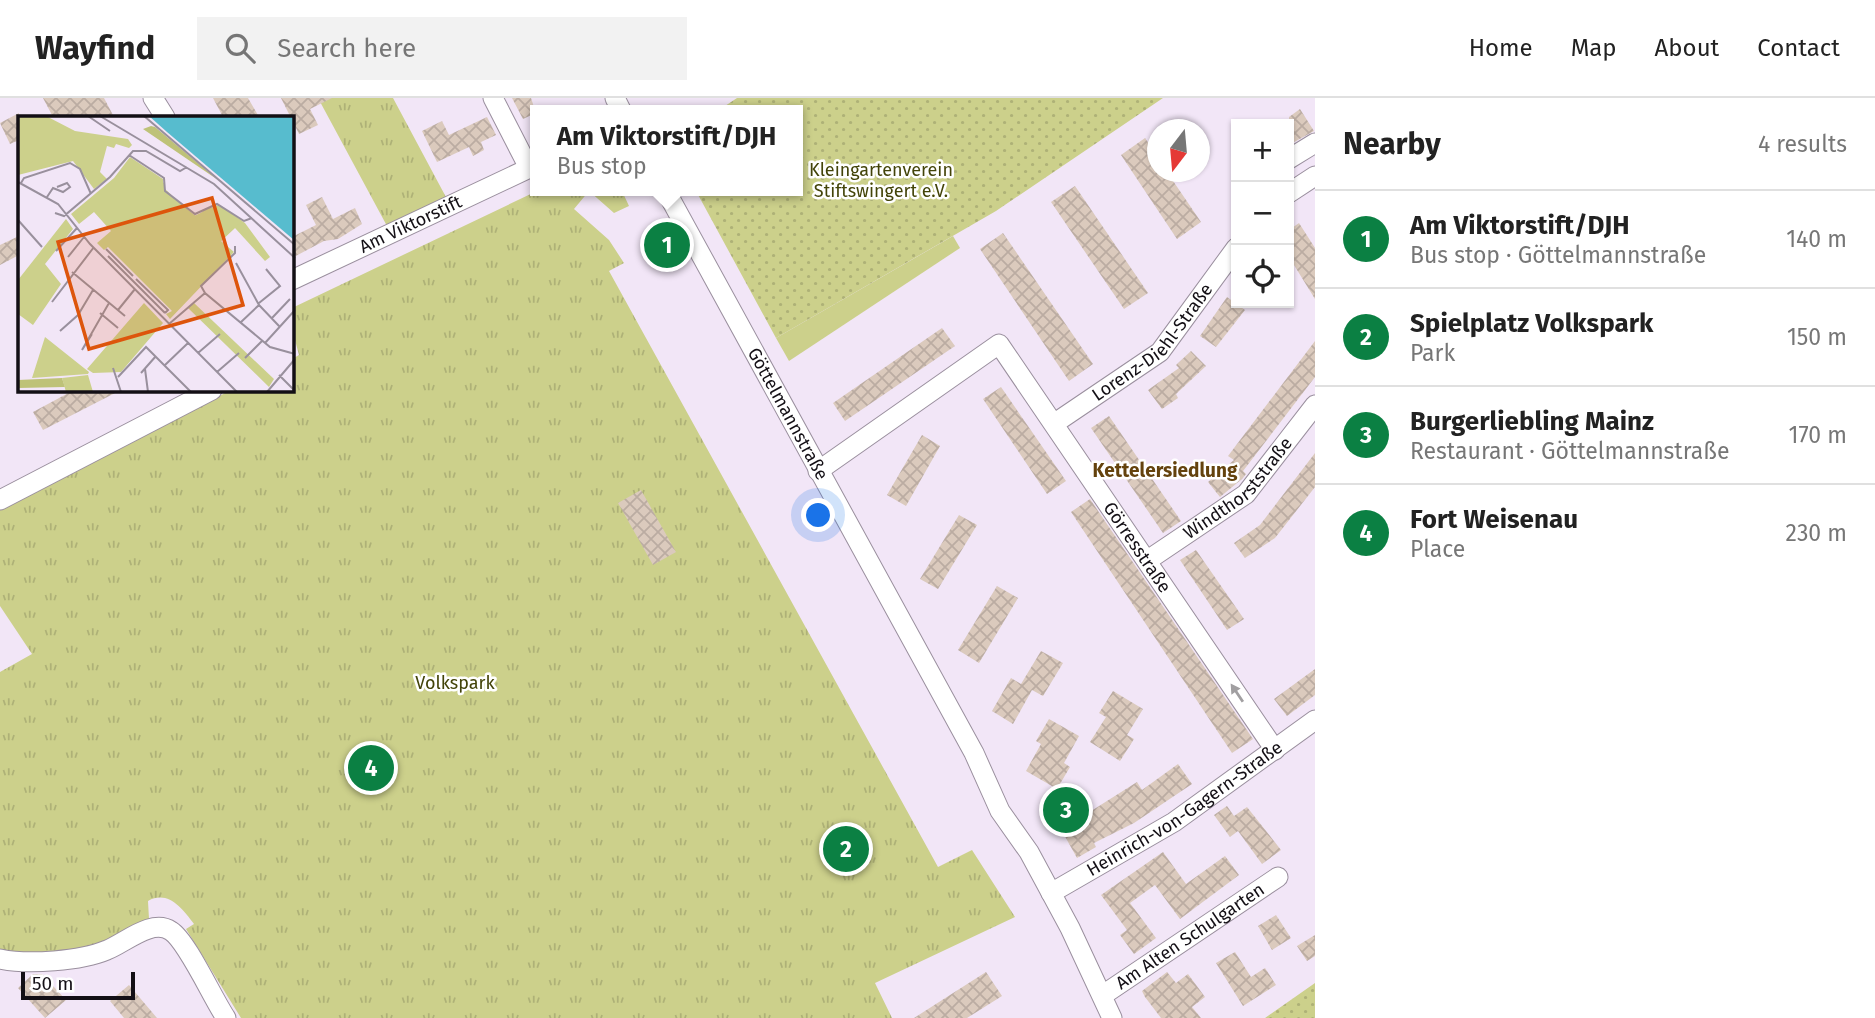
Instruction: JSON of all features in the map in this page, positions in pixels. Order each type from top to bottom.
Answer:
[{"type":"street","points":[[153,98],[164,116]]},
{"type":"street","name":"Am Viktorstift","points":[[493,98],[530,163]]},
{"type":"street","points":[[1294,156],[1315,143]]},
{"type":"street","name":"Am Viktorstift","points":[[294,279],[530,167]]},
{"type":"street","points":[[1294,190],[1315,176]]},
{"type":"street","name":"Göttelmannstraße","points":[[668,196],[988,780],[1000,810],[1029,852],[1103,995],[1112,1018]]},
{"type":"street","name":"Lorenz-Diehl-Straße","points":[[1055,423],[1160,352],[1231,255]]},
{"type":"street","name":"Görresstraße","points":[[818,471],[999,344],[1275,750]]},
{"type":"street","points":[[0,500],[208,392]]},
{"type":"street","name":"Windthorststraße","points":[[1148,560],[1246,494],[1315,405]]},
{"type":"street","name":"Heinrich-von-Gagern-Straße","points":[[1051,893],[1174,822],[1315,720]]},
{"type":"street","name":"Am Alten Schulgarten","points":[[1103,995],[1278,877]]},
{"type":"street","points":[[0,960],[31,962],[104,952],[152,927],[162,927],[177,937],[226,1018]]},
{"type":"green space","points":[[318,98],[393,98],[447,199],[387,226]]},
{"type":"green space","name":"Kleingartenverein Stiftswingert e.V.","points":[[737,98],[1163,98],[996,211],[776,338],[699,196],[803,196],[803,105],[726,105]]},
{"type":"green space","name":"Volkspark","points":[[530,194],[585,196],[574,209],[609,240],[624,263],[609,271],[938,867],[972,850],[1015,917],[875,983],[892,1018],[241,1018],[186,929],[194,924],[174,902],[162,898],[148,901],[149,919],[144,926],[73,953],[0,952],[0,672],[32,654],[0,606],[0,508],[227,392],[294,392],[294,358],[299,355],[294,336],[294,307]]},
{"type":"green space","points":[[595,196],[624,196],[629,206],[614,213]]},
{"type":"green space","points":[[953,236],[960,248],[789,361],[776,338]]},
{"type":"green space","points":[[1315,983],[1315,1018],[1265,1018]]},
{"type":"building","points":[[43,98],[104,98],[113,116],[52,116]]},
{"type":"building","points":[[213,98],[248,98],[258,116],[222,116]]},
{"type":"building","points":[[281,98],[332,98],[310,109],[318,125],[299,134],[294,124],[294,116],[290,116]]},
{"type":"building","points":[[512,98],[531,98],[533,105],[530,105],[530,116],[523,119]]},
{"type":"building","points":[[1300,109],[1314,131],[1294,142],[1294,119],[1289,117]]},
{"type":"building","points":[[19,113],[18,140],[10,144],[0,123]]},
{"type":"building","points":[[487,117],[496,135],[481,142],[484,150],[473,156],[469,147],[437,162],[422,131],[442,121],[449,135]]},
{"type":"building","points":[[1145,138],[1147,182],[1174,182],[1201,222],[1177,239],[1121,155]]},
{"type":"building","points":[[1075,186],[1148,293],[1124,309],[1051,202]]},
{"type":"building","points":[[322,197],[333,219],[355,208],[362,224],[338,239],[324,241],[294,257],[294,236],[316,225],[306,205]]},
{"type":"building","points":[[1299,223],[1315,248],[1315,299],[1294,265],[1294,226]]},
{"type":"building","points":[[1003,233],[1093,364],[1069,381],[980,249]]},
{"type":"building","points":[[18,236],[18,256],[0,265],[0,245]]},
{"type":"building","points":[[1227,297],[1231,300],[1231,308],[1245,310],[1216,347],[1200,336]]},
{"type":"building","points":[[942,328],[955,346],[845,421],[833,403]]},
{"type":"building","points":[[1315,341],[1315,377],[1243,471],[1246,474],[1220,497],[1208,482],[1234,460],[1228,456]]},
{"type":"building","points":[[1191,351],[1206,366],[1176,394],[1178,398],[1162,409],[1148,390],[1179,368],[1176,365]]},
{"type":"building","points":[[1001,387],[1066,481],[1047,494],[983,399]]},
{"type":"building","points":[[70,392],[117,392],[43,430],[33,412]]},
{"type":"building","points":[[1109,416],[1181,521],[1163,533],[1091,428]]},
{"type":"building","points":[[922,435],[940,446],[906,506],[887,495]]},
{"type":"building","points":[[1315,453],[1315,487],[1275,538],[1245,558],[1234,543],[1260,525]]},
{"type":"building","points":[[641,490],[676,552],[653,565],[618,503]]},
{"type":"building","points":[[1090,499],[1253,739],[1232,753],[1071,512]]},
{"type":"building","points":[[959,515],[977,525],[938,589],[920,579]]},
{"type":"building","points":[[1196,550],[1244,619],[1227,630],[1180,560]]},
{"type":"building","points":[[997,586],[1018,598],[979,663],[958,650]]},
{"type":"building","points":[[1041,651],[1063,663],[1043,696],[1032,690],[1013,724],[992,711],[1011,678],[1021,684]]},
{"type":"building","points":[[1315,669],[1315,695],[1287,716],[1274,699]]},
{"type":"building","points":[[1113,691],[1143,709],[1127,735],[1134,739],[1120,761],[1090,742],[1106,717],[1099,713]]},
{"type":"building","points":[[1049,719],[1079,736],[1064,763],[1070,767],[1057,789],[1026,771],[1041,744],[1036,741]]},
{"type":"building","points":[[1178,764],[1192,784],[1134,823],[1094,843],[1096,847],[1077,858],[1052,813],[1082,796],[1088,813],[1137,782],[1142,790]]},
{"type":"building","points":[[1227,806],[1234,816],[1247,807],[1281,850],[1262,864],[1238,831],[1230,837],[1214,815]]},
{"type":"building","points":[[1163,852],[1186,884],[1225,856],[1239,875],[1180,919],[1155,885],[1130,903],[1156,938],[1134,954],[1120,935],[1127,930],[1101,895]]},
{"type":"building","points":[[1276,915],[1291,938],[1272,950],[1258,926]]},
{"type":"building","points":[[1315,935],[1315,956],[1307,961],[1297,946]]},
{"type":"building","points":[[1235,952],[1251,977],[1265,968],[1276,985],[1243,1006],[1216,963]]},
{"type":"building","points":[[986,972],[1002,996],[967,1018],[914,1018]]},
{"type":"building","points":[[1167,972],[1176,983],[1188,974],[1205,997],[1192,1007],[1201,1018],[1161,1018],[1145,997],[1142,991]]},
{"type":"building","points":[[33,974],[42,974],[66,1000],[45,1018],[18,988]]},
{"type":"building","points":[[129,985],[157,1018],[124,1018],[110,1001]]},
{"type":"place","name":"Am Viktorstift/DJH","points":[[667,245]]},
{"type":"place","name":"Fort Weisenau","points":[[371,768]]},
{"type":"place","name":"Burgerliebling Mainz","points":[[1066,810]]},
{"type":"place","name":"Spielplatz Volkspark","points":[[846,849]]},
{"type":"district","name":"Kettelersiedlung","points":[[1165,470]]}]
